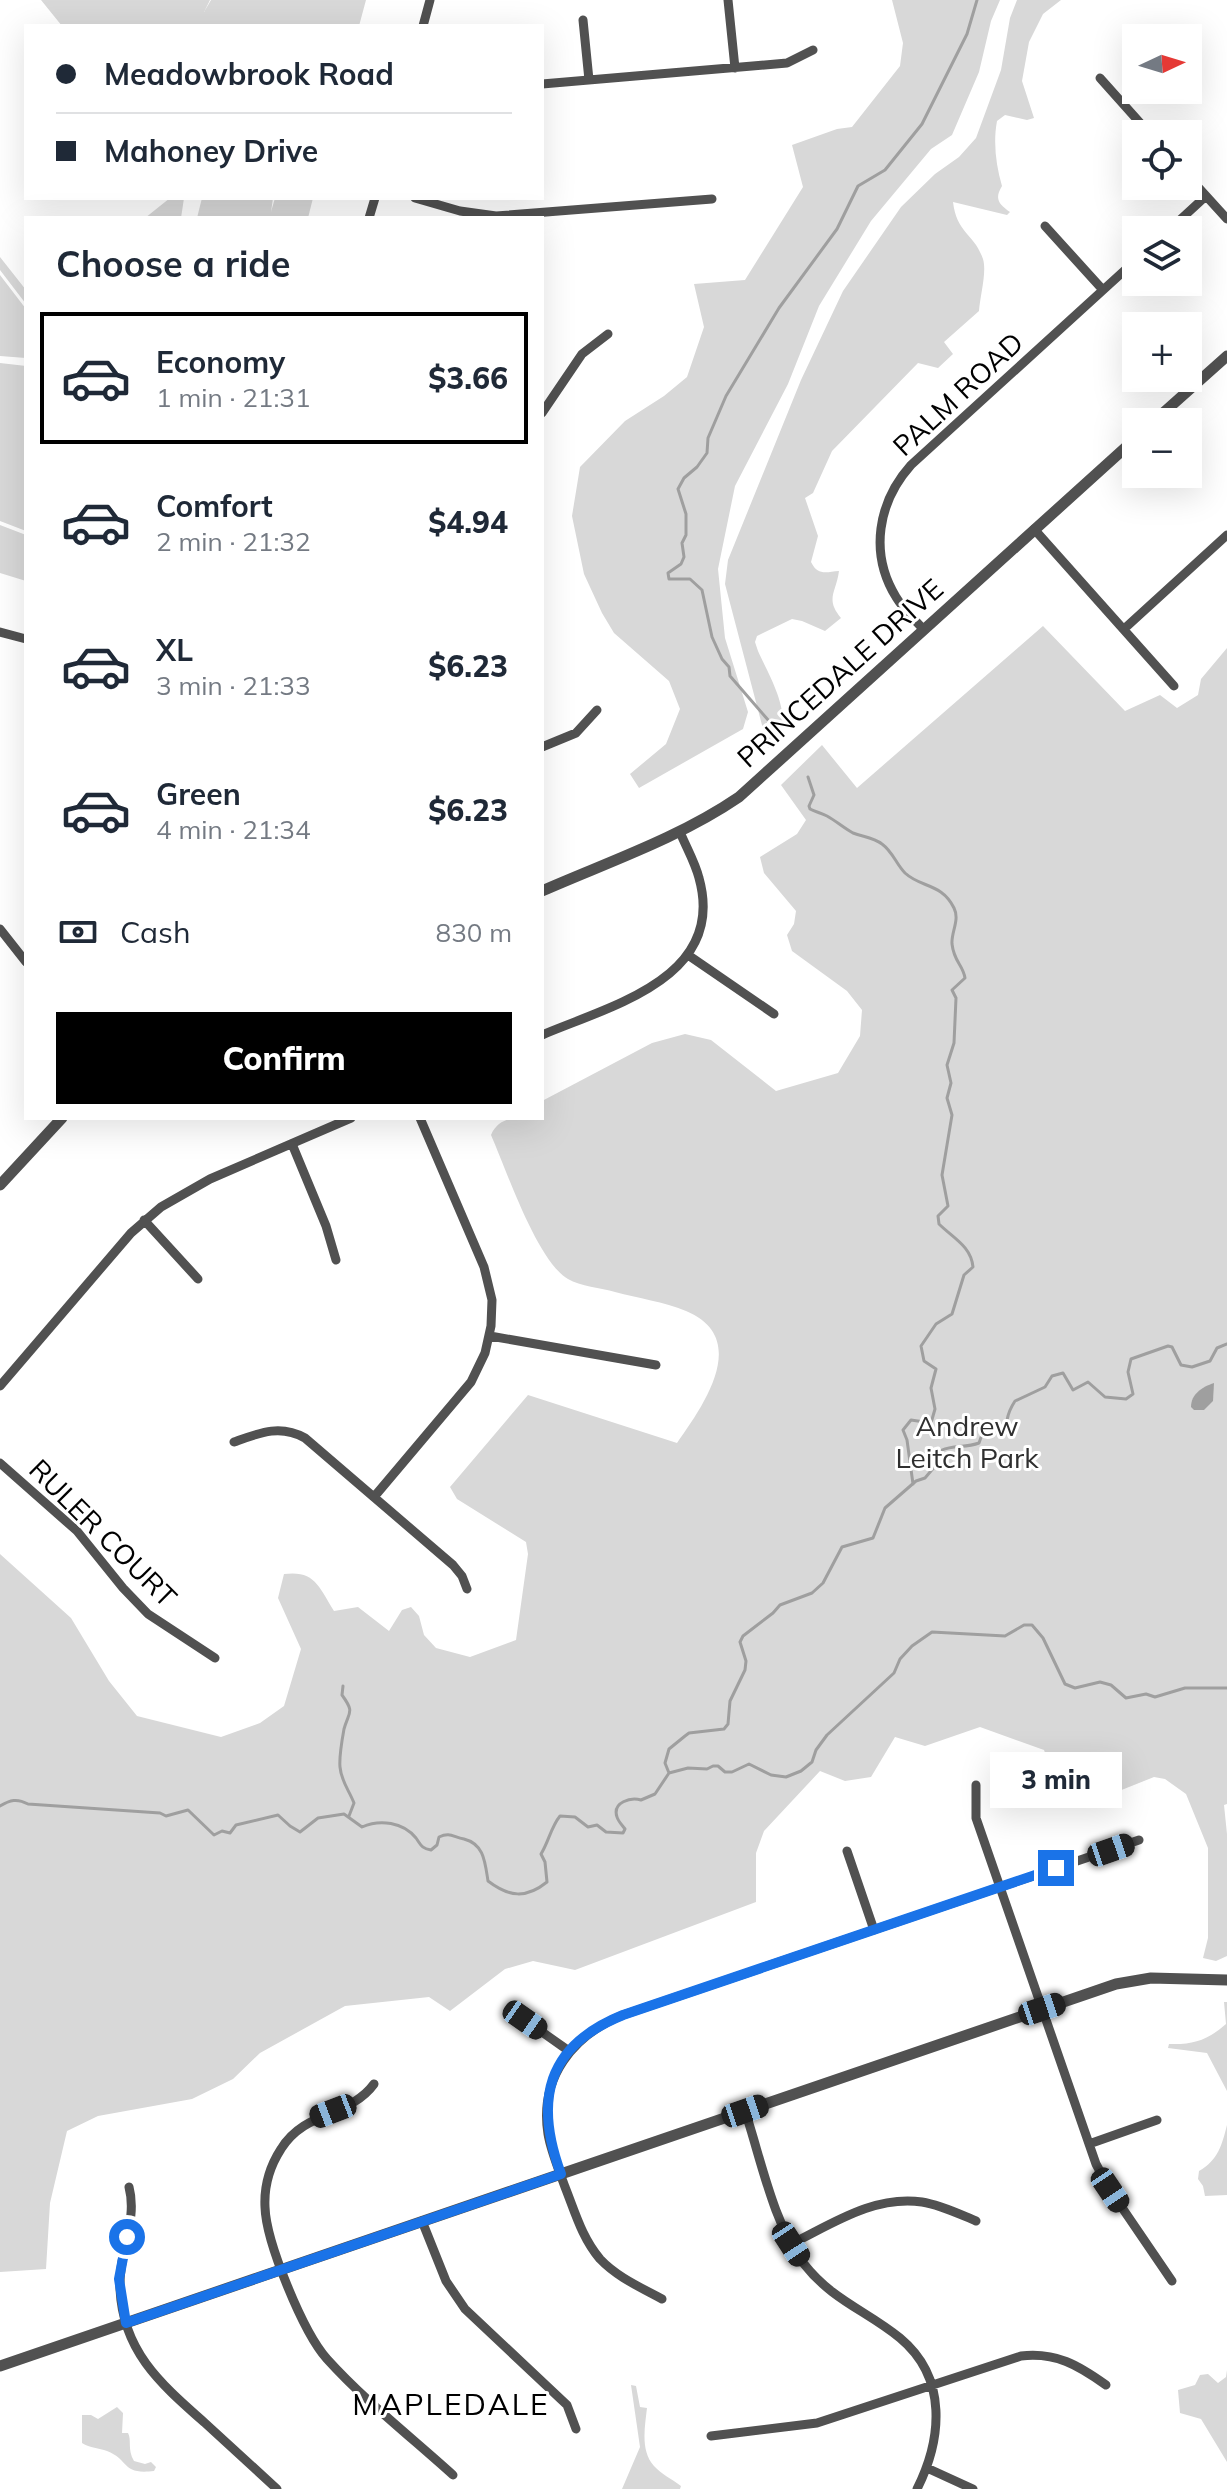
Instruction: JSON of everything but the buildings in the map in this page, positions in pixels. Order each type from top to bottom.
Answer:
[{"type":"street","points":[[424,24],[430,0]]},
{"type":"street","points":[[728,0],[735,68]]},
{"type":"street","points":[[583,20],[589,80]]},
{"type":"street","points":[[544,84],[787,63],[813,50]]},
{"type":"street","points":[[1100,78],[1138,120]]},
{"type":"street","points":[[1202,192],[1227,219]]},
{"type":"street","points":[[1184,216],[1206,196]]},
{"type":"street","points":[[422,200],[460,211],[496,216],[712,199]]},
{"type":"street","points":[[1045,226],[1103,290]]},
{"type":"street","name":"PALM ROAD","points":[[924,630],[896,598],[884,570],[880,527],[892,489],[911,465],[1122,273]]},
{"type":"street","points":[[545,401],[582,354],[608,334]]},
{"type":"street","points":[[1169,408],[1227,356]]},
{"type":"street","name":"PRINCEDALE DRIVE","points":[[544,890],[680,832],[739,797],[1122,450]]},
{"type":"street","points":[[1034,529],[1174,686]]},
{"type":"street","points":[[1124,629],[1227,535]]},
{"type":"street","points":[[0,632],[24,638]]},
{"type":"street","points":[[544,746],[576,733],[597,710]]},
{"type":"street","points":[[544,1034],[650,989],[673,973],[688,955],[698,936],[703,901],[700,879],[680,832]]},
{"type":"street","points":[[0,929],[24,959]]},
{"type":"street","points":[[688,955],[774,1014]]},
{"type":"street","points":[[0,1185],[60,1120]]},
{"type":"street","points":[[0,1386],[144,1220],[180,1195],[346,1120]]},
{"type":"street","points":[[374,1497],[471,1382],[490,1336],[492,1300],[486,1275],[421,1120]]},
{"type":"street","points":[[292,1144],[326,1226],[336,1260]]},
{"type":"street","points":[[144,1220],[198,1279]]},
{"type":"street","points":[[490,1336],[656,1365]]},
{"type":"street","points":[[234,1442],[268,1430],[298,1434],[314,1444],[453,1565],[467,1589]]},
{"type":"street","name":"RULER COURT","points":[[0,1463],[77,1531],[148,1614],[215,1658]]},
{"type":"street","points":[[976,1785],[976,1818],[1089,2144],[1110,2190],[1172,2281]]},
{"type":"street","points":[[662,2299],[619,2275],[592,2249],[581,2229],[548,2137],[547,2108],[553,2078],[569,2051],[586,2034],[614,2019],[1139,1840]]},
{"type":"street","points":[[847,1851],[874,1930]]},
{"type":"street","points":[[0,2366],[1042,2009],[1139,1979],[1227,1980]]},
{"type":"street","points":[[525,2020],[569,2051]]},
{"type":"street","points":[[374,2084],[356,2102],[302,2126],[285,2143],[273,2163],[265,2193],[269,2232],[305,2326],[326,2358],[453,2475]]},
{"type":"street","points":[[745,2111],[777,2210],[802,2261],[829,2290],[899,2337],[925,2369],[937,2407],[937,2433],[917,2489]]},
{"type":"street","points":[[1089,2144],[1157,2120]]},
{"type":"street","points":[[129,2187],[132,2211],[119,2279],[126,2323],[138,2353],[153,2375],[277,2489]]},
{"type":"street","points":[[791,2244],[858,2211],[890,2202],[933,2204],[976,2221]]},
{"type":"street","points":[[422,2221],[457,2300],[488,2334],[567,2405],[576,2429]]},
{"type":"street","points":[[711,2436],[817,2423],[1001,2360],[1032,2355],[1054,2356],[1069,2361],[1106,2385]]},
{"type":"street","points":[[927,2468],[973,2489]]},
{"type":"green space","points":[[41,0],[210,0],[204,12],[211,0],[366,0],[360,24],[60,24]]},
{"type":"green space","points":[[892,0],[1000,0],[991,21],[979,72],[952,135],[931,149],[871,221],[819,306],[788,384],[735,486],[718,569],[725,638],[748,712],[743,729],[639,788],[630,774],[666,744],[680,709],[669,681],[614,633],[584,574],[572,516],[580,467],[625,421],[687,377],[704,327],[694,284],[745,280],[803,187],[792,145],[852,127],[900,66],[903,43]]},
{"type":"green space","points":[[1017,0],[1061,0],[1043,14],[1029,42],[1022,81],[1034,118],[1027,120],[1005,115],[997,121],[996,154],[1002,186],[998,198],[1010,212],[1007,215],[953,202],[958,221],[983,259],[979,311],[944,342],[953,354],[938,368],[918,363],[832,451],[813,493],[805,498],[818,536],[811,562],[820,571],[839,571],[833,601],[841,618],[825,631],[792,619],[757,636],[755,642],[783,715],[778,739],[768,748],[725,584],[728,560],[801,380],[843,291],[901,207],[935,174],[959,157],[976,138],[1001,70],[1010,18]]},
{"type":"green space","points":[[168,200],[184,200],[181,216],[148,216]]},
{"type":"green space","points":[[202,200],[273,200],[271,212],[274,200],[312,200],[308,216],[198,216]]},
{"type":"green space","points":[[0,257],[24,287],[24,301],[0,270]]},
{"type":"green space","points":[[0,275],[24,306],[24,358],[0,356]]},
{"type":"green space","points":[[0,363],[24,366],[24,530],[0,521]]},
{"type":"green space","points":[[0,525],[24,534],[24,580],[0,573]]},
{"type":"green space","name":"Andrew Leitch Park","points":[[1043,626],[1125,711],[1160,695],[1177,708],[1198,695],[1201,679],[1227,648],[1227,1804],[1224,1805],[1227,1834],[1227,1956],[1216,1961],[1203,1958],[1208,1938],[1208,1848],[1186,1794],[1165,1779],[1154,1777],[1089,1803],[1069,1801],[1059,1790],[1044,1750],[980,1727],[925,1746],[895,1737],[871,1777],[845,1781],[820,1771],[764,1831],[756,1853],[756,1902],[575,1970],[533,1961],[505,1969],[450,2011],[429,1997],[345,2006],[260,2053],[233,2079],[192,2099],[98,2116],[67,2131],[50,2203],[46,2269],[0,2272],[0,1554],[71,1618],[109,1681],[137,1716],[221,1737],[260,1723],[284,1706],[301,1649],[278,1598],[284,1574],[303,1575],[315,1582],[334,1611],[358,1607],[389,1631],[402,1610],[411,1607],[419,1616],[424,1635],[436,1648],[470,1657],[516,1640],[528,1554],[526,1542],[457,1499],[450,1487],[528,1395],[677,1443],[709,1392],[719,1355],[716,1338],[705,1323],[686,1311],[578,1283],[556,1269],[534,1234],[491,1135],[506,1120],[544,1120],[544,1100],[652,1043],[685,1034],[711,1040],[776,1091],[838,1073],[860,1036],[862,1010],[847,991],[792,951],[787,935],[794,924],[796,911],[764,873],[760,857],[797,834],[806,820],[781,785],[822,745],[857,788]]},
{"type":"green space","points":[[1224,2002],[1227,2002],[1227,2091],[1207,2053],[1168,2048],[1169,2044],[1186,2044],[1206,2038],[1226,2024]]},
{"type":"green space","points":[[1227,2125],[1227,2195],[1205,2196],[1198,2179],[1199,2171],[1211,2162],[1218,2151]]},
{"type":"green space","points":[[1227,2370],[1227,2462],[1201,2419],[1180,2413],[1178,2390],[1195,2385],[1200,2375],[1208,2374],[1218,2383],[1226,2377]]},
{"type":"green space","points":[[631,2385],[636,2386],[640,2407],[647,2408],[644,2438],[650,2460],[660,2472],[681,2486],[680,2489],[622,2489],[640,2447]]},
{"type":"green space","points":[[117,2407],[123,2413],[122,2433],[128,2433],[134,2461],[151,2462],[156,2467],[154,2471],[136,2471],[107,2451],[82,2443],[82,2415],[98,2419]]},
{"type":"shaded area","points":[[1214,1383],[1213,1401],[1204,1410],[1194,1410],[1191,1402],[1195,1395]]},
{"type":"waterway","points":[[769,721],[730,676],[729,667],[712,637],[702,590],[690,579],[669,579],[668,573],[681,564],[684,557],[682,543],[686,535],[686,514],[678,489],[707,453],[708,438],[726,396],[779,308],[837,229],[858,186],[885,170],[922,124],[967,34],[977,0]]},
{"type":"waterway","points":[[808,777],[814,795],[810,809],[853,833],[882,844],[905,873],[944,894],[956,912],[952,944],[965,978],[952,990],[956,998],[954,1043],[947,1065],[951,1083],[947,1098],[952,1115],[942,1175],[948,1206],[938,1216],[939,1224],[969,1253],[973,1267],[964,1275],[952,1314],[936,1324],[921,1346],[924,1361],[936,1369],[931,1388],[935,1409],[931,1423],[911,1420],[903,1430],[913,1484]]},
{"type":"waterway","points":[[0,1806],[17,1800],[28,1804],[160,1813],[166,1816],[188,1810],[214,1835],[222,1831],[230,1833],[236,1825],[278,1815],[300,1832],[318,1818],[344,1814],[362,1827],[384,1823],[398,1825],[411,1833],[423,1847],[431,1850],[443,1836],[452,1835],[471,1841],[480,1849],[488,1881],[510,1893],[532,1891],[547,1882],[541,1854],[560,1816],[575,1817],[588,1827],[597,1825],[606,1832],[623,1833],[625,1829],[618,1818],[617,1808],[628,1800],[641,1800],[655,1794],[669,1773],[665,1763],[669,1749],[689,1733],[724,1729],[728,1724],[730,1701],[745,1670],[746,1661],[740,1642],[743,1636],[780,1605],[812,1593],[823,1583],[842,1547],[873,1538],[885,1508],[916,1481],[925,1478],[936,1465],[942,1450],[979,1443],[984,1429],[1005,1424],[1015,1401],[1045,1387],[1052,1376],[1063,1373],[1073,1390],[1088,1382],[1105,1397],[1126,1399],[1133,1394],[1128,1372],[1131,1359],[1168,1346],[1172,1347],[1181,1365],[1192,1367],[1210,1361],[1217,1348],[1227,1344]]},
{"type":"waterway","points":[[669,1773],[713,1766],[732,1772],[749,1764],[771,1775],[786,1777],[801,1771],[812,1762],[827,1735],[894,1673],[900,1659],[912,1646],[932,1632],[1005,1636],[1024,1625],[1032,1625],[1043,1638],[1065,1684],[1075,1688],[1100,1682],[1111,1685],[1126,1698],[1146,1694],[1155,1697],[1185,1688],[1227,1688]]},
{"type":"waterway","points":[[343,1686],[342,1695],[350,1712],[343,1733],[340,1767],[354,1803],[349,1816]]},
{"type":"district","name":"MAPLEDALE","points":[[451,2405]]},
{"type":"route","points":[[127,2237],[119,2279],[126,2323],[561,2174],[548,2137],[548,2095],[553,2078],[569,2051],[604,2023],[1056,1868]]}]
